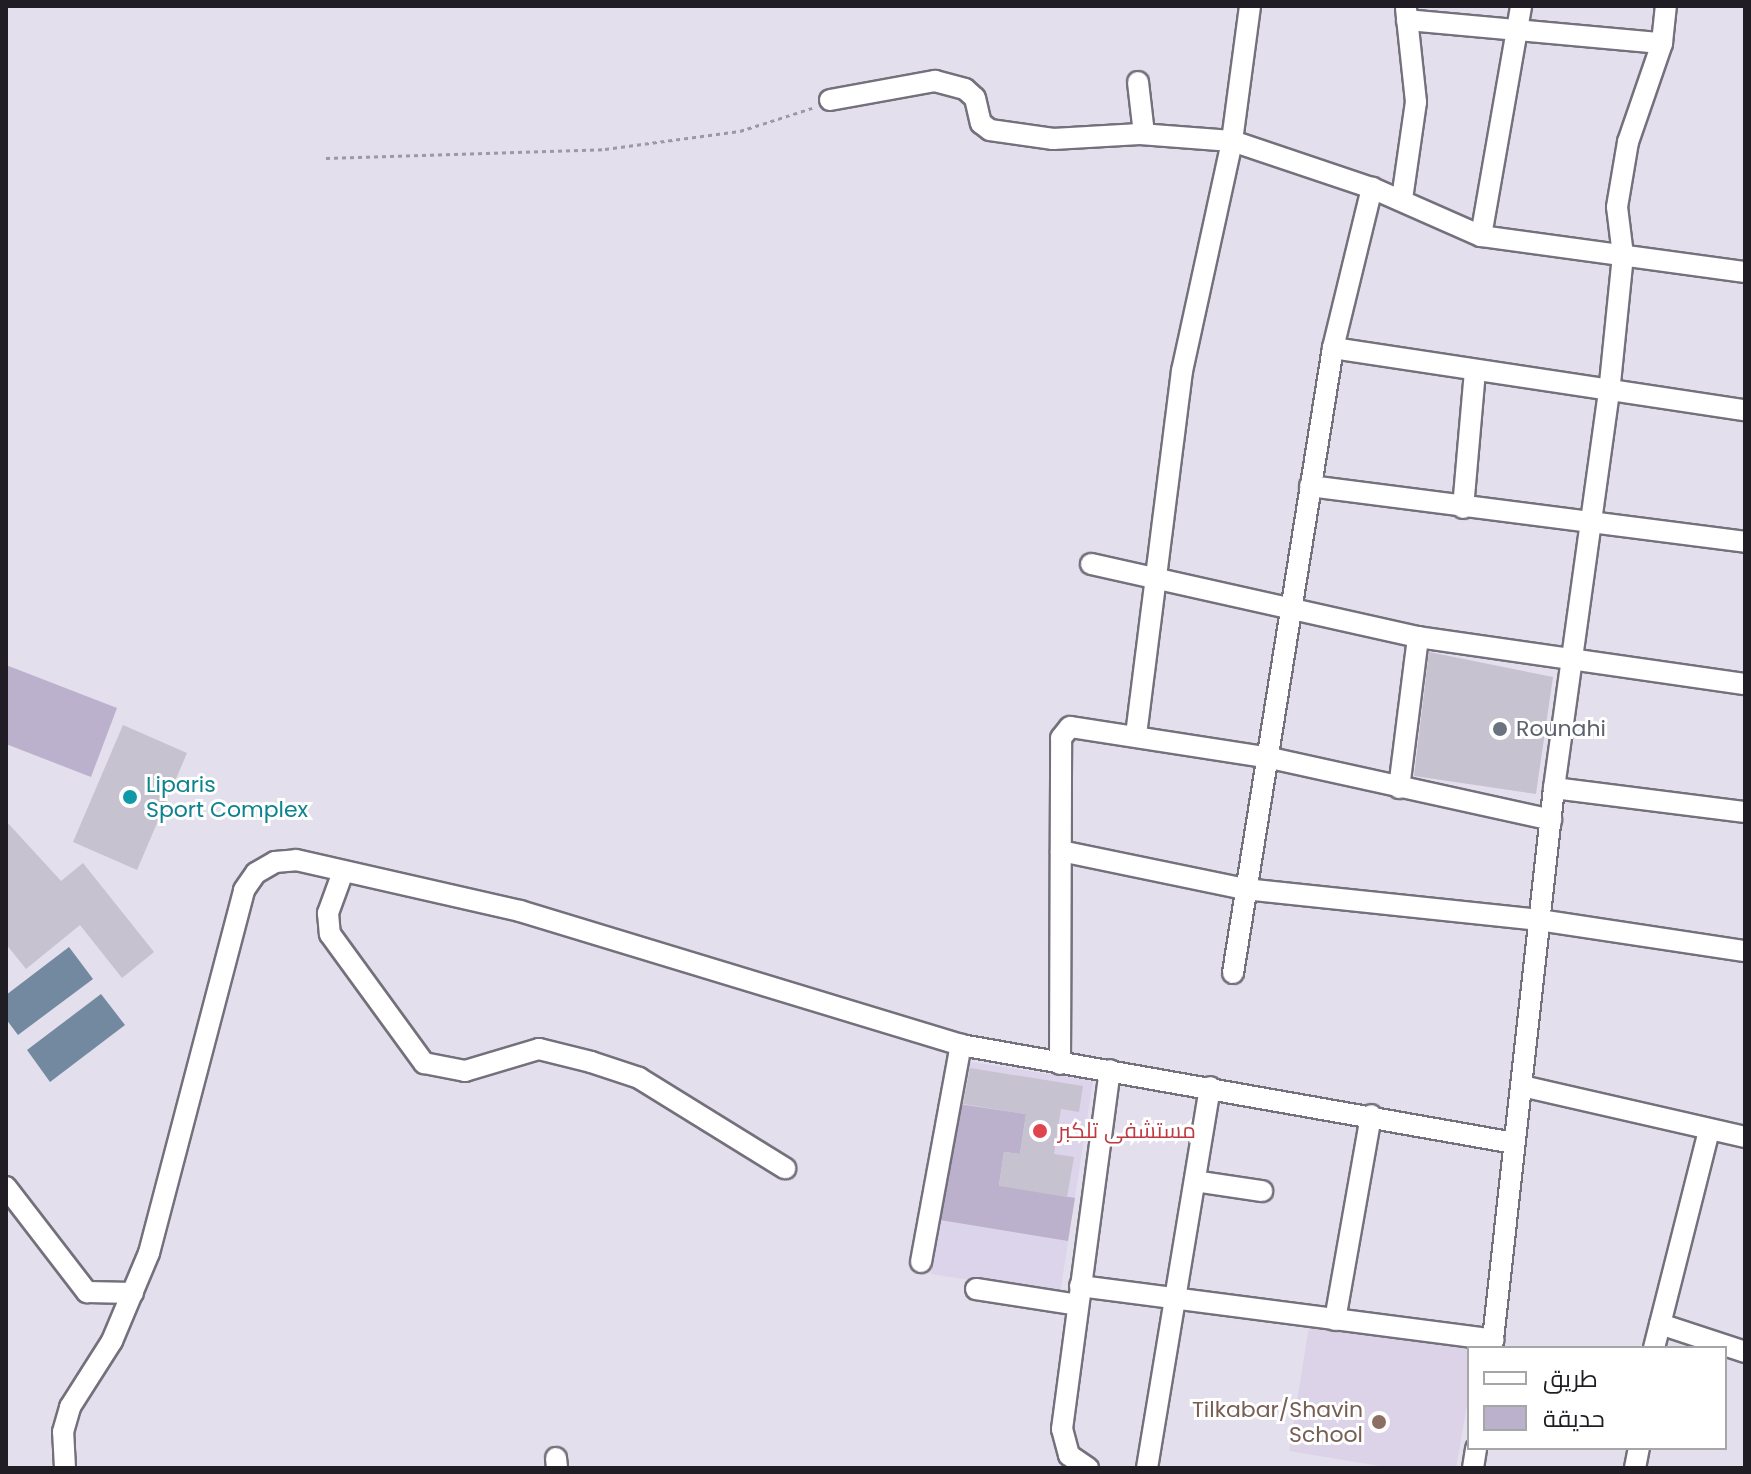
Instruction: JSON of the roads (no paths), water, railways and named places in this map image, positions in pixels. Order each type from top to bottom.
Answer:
[{"type":"street","points":[[1136,735],[1182,371],[1232,141],[1250,6]]},
{"type":"street","points":[[1481,236],[1521,6]]},
{"type":"street","points":[[976,1289],[1179,1298],[1493,1344],[1554,788],[1609,393],[1623,255],[1617,207],[1628,142],[1662,43],[1666,6]]},
{"type":"street","points":[[1402,199],[1416,102],[1406,13],[1518,33],[1662,43]]},
{"type":"street","points":[[830,100],[935,81],[965,89],[990,130],[1053,139],[1144,134],[1232,141],[1402,199],[1481,236],[1745,272]]},
{"type":"street","points":[[1138,82],[1144,134]]},
{"type":"street","points":[[1233,973],[1245,889],[1270,758],[1290,609],[1333,348],[1372,188]]},
{"type":"street","points":[[1333,348],[1609,393],[1745,410]]},
{"type":"street","points":[[1463,508],[1475,372]]},
{"type":"street","points":[[1310,486],[1745,542]]},
{"type":"street","points":[[1091,564],[1155,581],[1418,637],[1572,662],[1745,684]]},
{"type":"street","points":[[1399,788],[1418,637]]},
{"type":"street","points":[[1060,1064],[1063,733],[1078,725],[1270,758],[1551,820]]},
{"type":"street","points":[[1554,788],[1745,812]]},
{"type":"street","points":[[1061,851],[1245,889],[1539,920],[1745,951]]},
{"type":"street","points":[[65,1468],[63,1432],[70,1407],[112,1341],[155,1232],[244,890],[256,873],[285,860],[520,911],[961,1045],[1371,1115],[1514,1143]]},
{"type":"street","points":[[343,872],[328,913],[330,934],[424,1063],[465,1071],[539,1049],[591,1062],[639,1078],[785,1168]]},
{"type":"street","points":[[921,1262],[961,1045]]},
{"type":"street","points":[[1088,1468],[1069,1455],[1062,1429],[1110,1070]]},
{"type":"street","points":[[1522,1086],[1745,1137]]},
{"type":"street","points":[[1147,1468],[1179,1298],[1210,1087]]},
{"type":"street","points":[[1335,1320],[1371,1115]]},
{"type":"street","points":[[1654,1346],[1709,1130]]},
{"type":"street","points":[[1195,1181],[1262,1191]]},
{"type":"street","points":[[6,1187],[87,1292],[133,1293]]},
{"type":"street","points":[[1660,1324],[1727,1346]]},
{"type":"water","points":[[69,947],[93,979],[18,1035],[6,1019],[6,995]]},
{"type":"water","points":[[101,994],[125,1025],[50,1082],[27,1050]]},
{"type":"place","name":"Rounahi","points":[[1500,729]]},
{"type":"place","name":"Liparis Sport Complex","points":[[130,797]]},
{"type":"place","name":"مستشفى تلكبر","points":[[1040,1131]]},
{"type":"place","name":"Tilkabar/Shavin School","points":[[1379,1422]]}]
